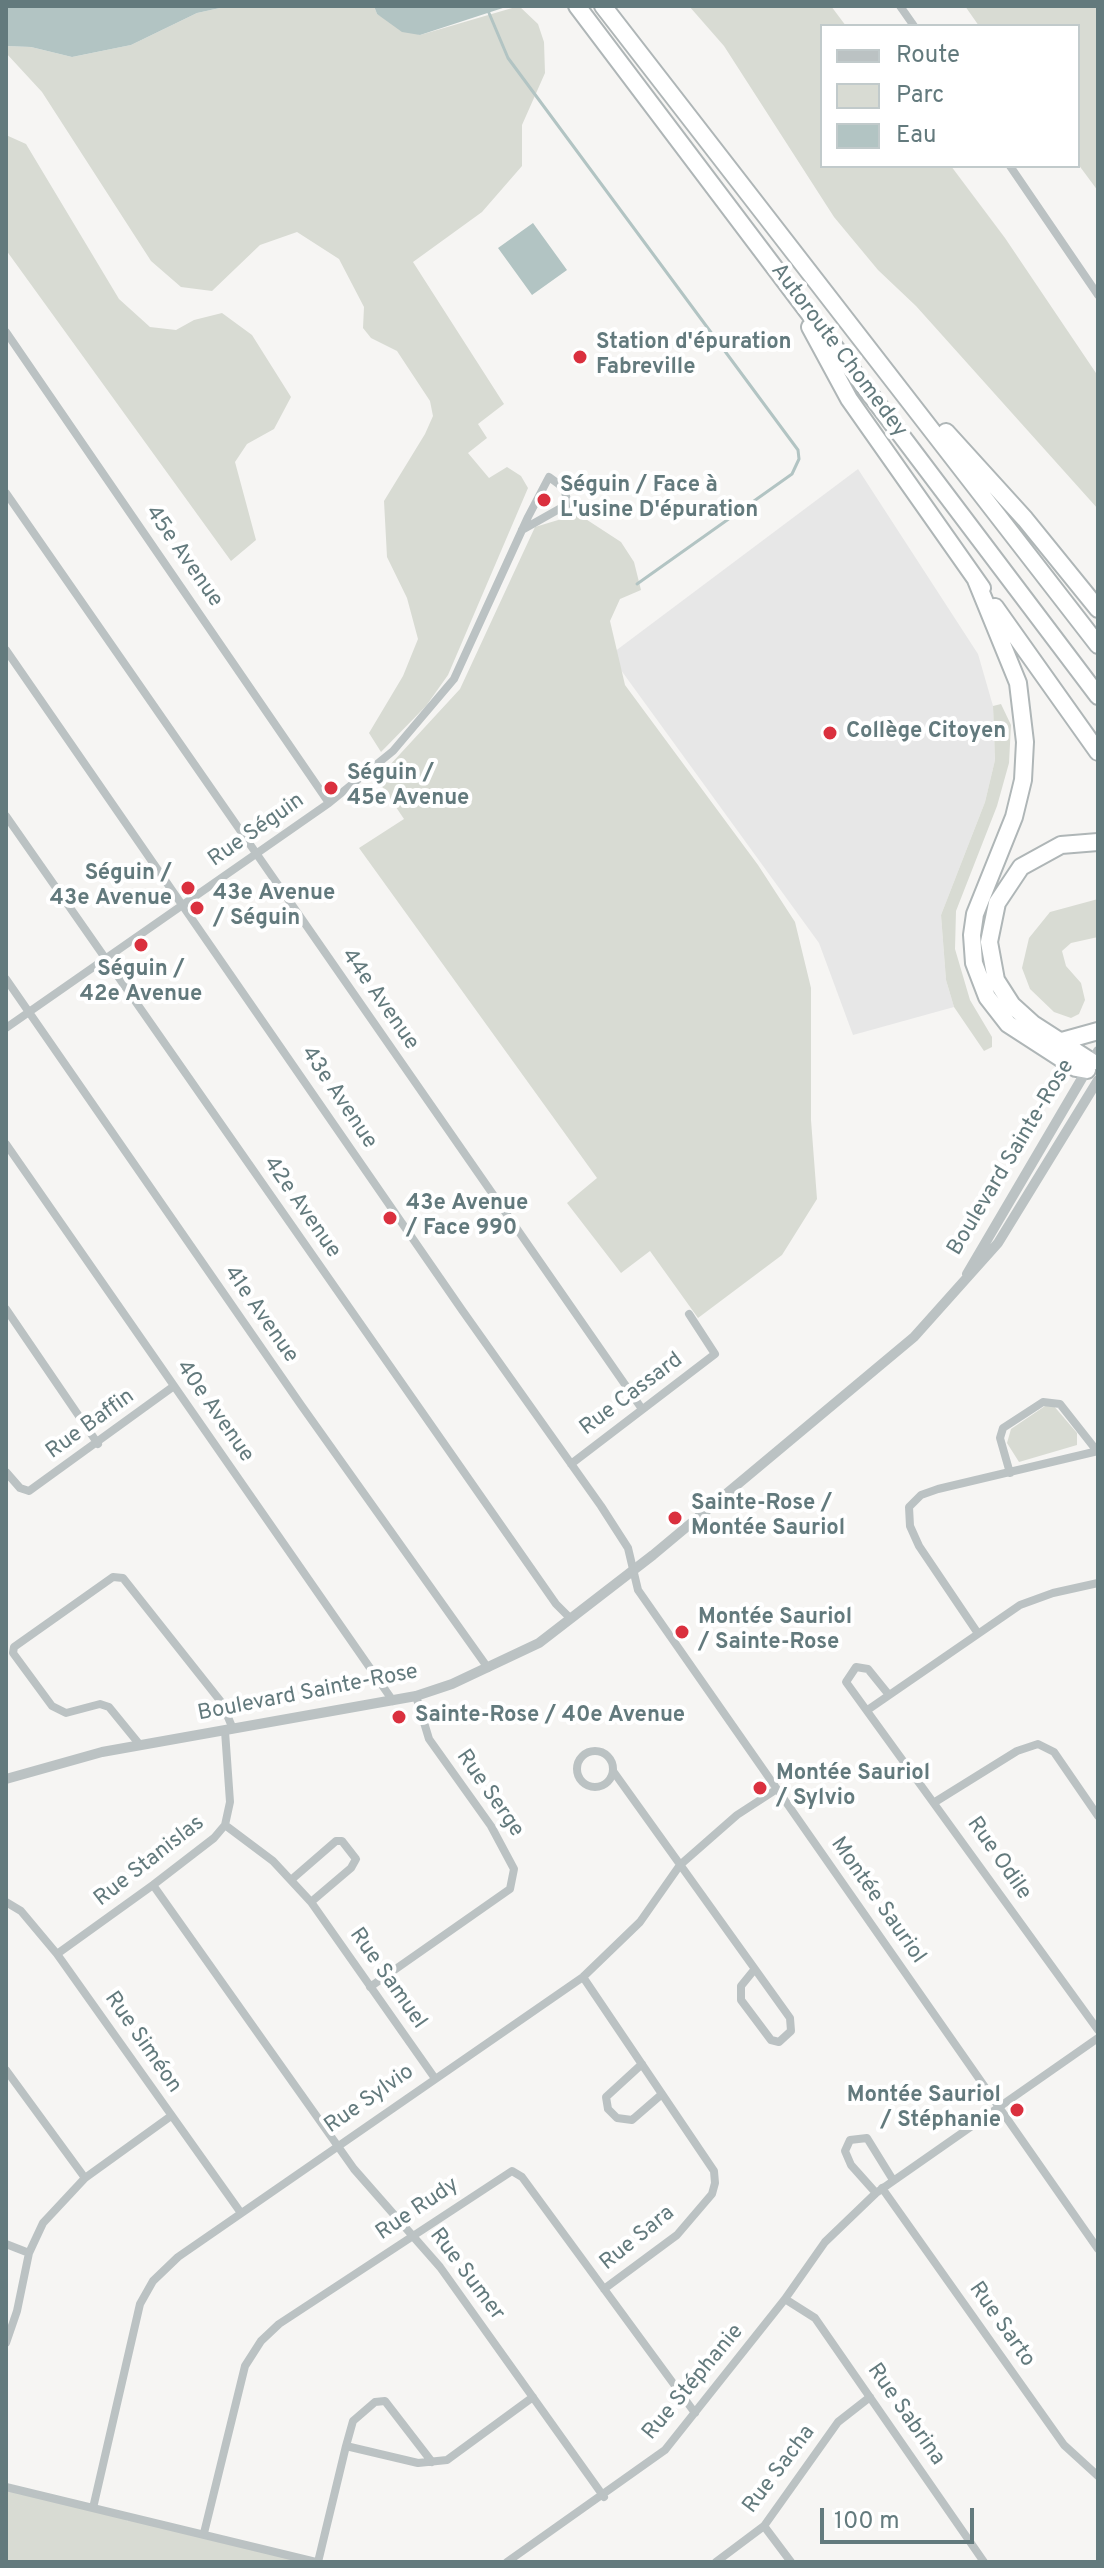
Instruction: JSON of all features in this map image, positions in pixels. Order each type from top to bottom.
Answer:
[{"type":"highway","name":"Autoroute Chomedey","points":[[603,6],[1098,645]]},
{"type":"highway","name":"Autoroute Chomedey","points":[[582,12],[1098,696]]},
{"type":"highway","points":[[787,283],[849,399],[1098,752]]},
{"type":"highway","points":[[864,342],[1025,519],[1098,609]]},
{"type":"highway","points":[[976,580],[1018,683],[1025,742],[1023,780],[1014,817],[975,914],[972,935],[974,963],[987,997],[1008,1024],[1076,1068],[1095,1067]]},
{"type":"highway","points":[[1095,1067],[1062,1041],[1029,1021],[1006,997],[991,962],[990,923],[1007,883],[1031,860],[1061,845],[1098,842]]},
{"type":"highway","points":[[1062,1041],[1098,1031]]},
{"type":"street","points":[[900,6],[913,24]]},
{"type":"street","points":[[1011,168],[1098,295]]},
{"type":"street","name":"45e Avenue","points":[[6,332],[329,803]]},
{"type":"street","name":"Rue Séguin","points":[[6,1028],[329,803],[393,751],[454,679],[522,530],[549,477],[564,488],[568,504],[522,530]]},
{"type":"street","name":"44e Avenue","points":[[6,493],[642,1409]]},
{"type":"street","name":"43e Avenue","points":[[6,650],[571,1464],[628,1548],[633,1571]]},
{"type":"street","name":"42e Avenue","points":[[6,816],[556,1604],[570,1618]]},
{"type":"street","name":"41e Avenue","points":[[6,979],[301,1405],[488,1668]]},
{"type":"street","name":"Boulevard Sainte-Rose","points":[[6,1779],[140,1745],[416,1696],[488,1668],[539,1643],[633,1571],[890,1359],[960,1286],[1095,1067]]},
{"type":"street","name":"40e Avenue","points":[[6,1144],[393,1701]]},
{"type":"street","points":[[6,1309],[98,1444]]},
{"type":"street","name":"Rue Cassard","points":[[571,1464],[715,1354],[689,1314]]},
{"type":"street","name":"Rue Baffin","points":[[6,1472],[20,1488],[29,1491],[98,1444],[174,1386]]},
{"type":"street","points":[[977,1632],[919,1546],[910,1526],[909,1507],[921,1495],[938,1489],[1010,1473],[1097,1451],[1060,1404],[1043,1402],[1003,1428],[1000,1438],[1010,1473]]},
{"type":"street","name":"Montée Sauriol","points":[[633,1571],[638,1590],[1098,2249]]},
{"type":"street","points":[[140,1745],[109,1707],[100,1704],[66,1713],[52,1706],[13,1653],[14,1647],[113,1577],[123,1578],[222,1703],[229,1730]]},
{"type":"street","points":[[869,1709],[1020,1605],[1098,1583]]},
{"type":"street","name":"Rue Odile","points":[[889,1695],[868,1669],[856,1667],[846,1682],[857,1700],[869,1709],[1098,2030]]},
{"type":"street","name":"Rue Serge","points":[[370,1987],[510,1889],[514,1869],[491,1826],[429,1739],[416,1696]]},
{"type":"street","name":"Rue Stanislas","points":[[57,1954],[153,1885],[214,1838],[225,1825],[230,1802],[229,1730]]},
{"type":"street","points":[[935,1802],[1017,1751],[1038,1744],[1054,1752],[1098,1816]]},
{"type":"street","points":[[613,1771],[603,1785],[591,1787],[581,1781],[577,1769],[581,1758],[596,1751],[610,1760],[613,1771],[790,2018],[791,2031],[779,2042],[771,2040],[741,2000],[741,1986],[754,1970]]},
{"type":"street","name":"Rue Sylvio","points":[[93,2508],[140,2304],[153,2281],[178,2257],[337,2144],[583,1977],[640,1922],[680,1865],[737,1815],[777,1789]]},
{"type":"street","name":"Rue Samuel","points":[[225,1825],[273,1861],[311,1902],[434,2077]]},
{"type":"street","points":[[291,1880],[336,1841],[342,1841],[356,1859],[351,1868],[311,1902]]},
{"type":"street","name":"Rue Sumer","points":[[153,1885],[354,2169],[414,2235],[604,2497]]},
{"type":"street","name":"Rue Siméon","points":[[6,1902],[21,1911],[57,1954],[241,2213]]},
{"type":"street","name":"Rue Sara","points":[[583,1977],[714,2171],[715,2183],[712,2194],[677,2235],[604,2289]]},
{"type":"street","name":"Rue Stéphanie","points":[[507,2562],[522,2559],[665,2450],[785,2299],[825,2242],[879,2191],[1098,2038]]},
{"type":"street","points":[[642,2064],[606,2097],[608,2109],[617,2118],[632,2120],[662,2094]]},
{"type":"street","points":[[6,2070],[85,2178]]},
{"type":"street","points":[[6,2343],[17,2311],[29,2253],[43,2223],[85,2178],[171,2116]]},
{"type":"street","points":[[879,2191],[851,2165],[845,2151],[850,2140],[867,2138],[893,2180]]},
{"type":"street","name":"Rue Rudy","points":[[204,2533],[245,2366],[261,2341],[279,2324],[512,2171],[522,2177],[695,2413]]},
{"type":"street","name":"Rue Sarto","points":[[879,2191],[1064,2445],[1098,2476]]},
{"type":"street","points":[[6,2244],[29,2253]]},
{"type":"street","name":"Rue Sabrina","points":[[785,2299],[815,2318],[984,2562]]},
{"type":"street","points":[[346,2446],[418,2463],[447,2460],[533,2397]]},
{"type":"street","name":"Rue Sacha","points":[[716,2562],[764,2526],[838,2422],[870,2397]]},
{"type":"street","points":[[6,2487],[317,2562],[353,2421],[375,2402],[385,2401],[432,2462]]},
{"type":"street","points":[[764,2526],[791,2562]]},
{"type":"shaded area","name":"Collège Citoyen","points":[[858,469],[978,654],[993,706],[995,760],[985,802],[941,915],[946,980],[954,1007],[853,1035],[819,943],[610,655]]},
{"type":"green space","points":[[229,6],[374,6],[377,14],[420,35],[519,6],[538,24],[544,42],[545,73],[522,125],[522,166],[482,212],[413,262],[504,404],[478,424],[487,438],[468,453],[489,478],[507,467],[521,476],[528,488],[448,675],[426,706],[381,752],[369,733],[403,676],[418,639],[407,598],[387,557],[384,501],[425,434],[433,416],[430,401],[397,351],[371,338],[363,328],[364,307],[339,259],[297,232],[260,245],[212,291],[181,287],[151,261],[42,92],[6,53],[6,46],[31,47],[72,57],[131,45],[197,13]]},
{"type":"green space","points":[[689,6],[831,6],[844,24],[820,24],[820,168],[952,168],[1005,238],[1098,376],[1098,509],[916,306],[878,270],[834,217],[724,46]]},
{"type":"green space","points":[[965,6],[1098,6],[1098,191],[1080,167],[1080,24],[978,24]]},
{"type":"green space","points":[[6,135],[26,144],[119,299],[150,327],[176,330],[194,320],[222,313],[252,335],[291,397],[274,429],[247,444],[235,462],[256,540],[231,561],[6,250]]},
{"type":"green space","points":[[578,514],[621,542],[634,562],[641,590],[620,599],[610,621],[625,685],[758,865],[795,922],[811,988],[811,1120],[817,1199],[782,1255],[698,1318],[650,1251],[621,1273],[567,1203],[597,1178],[359,848],[404,819],[377,779],[460,689],[535,527]]},
{"type":"green space","points":[[1001,704],[1011,725],[1009,763],[997,806],[956,911],[955,949],[970,1000],[992,1037],[992,1047],[984,1051],[954,1007],[946,980],[941,915],[985,802],[995,760],[993,706]]},
{"type":"green space","points":[[1098,899],[1098,937],[1071,943],[1062,951],[1066,966],[1081,983],[1085,1000],[1079,1014],[1071,1018],[1054,1012],[1030,989],[1022,968],[1029,938],[1050,912]]},
{"type":"green space","points":[[1053,1405],[1077,1433],[1077,1445],[1019,1462],[1007,1443],[1011,1429],[1045,1406]]},
{"type":"green space","points":[[6,2487],[128,2522],[125,2515],[316,2562],[6,2562]]},
{"type":"water","points":[[6,6],[229,6],[197,13],[131,45],[72,57],[31,47],[6,46]]},
{"type":"water","points":[[374,6],[509,6],[420,35],[402,32],[377,14]]},
{"type":"water","points":[[533,223],[567,270],[532,295],[498,248]]},
{"type":"waterway","points":[[489,13],[508,58],[798,450],[799,459],[792,474],[637,584]]},
{"type":"place","name":"Station d'épuration Fabreville","points":[[580,357]]},
{"type":"place","name":"Séguin / Face à L'usine D'épuration","points":[[544,500]]},
{"type":"place","name":"Collège Citoyen","points":[[830,733]]},
{"type":"place","name":"Séguin / 45e Avenue","points":[[331,788]]},
{"type":"place","name":"Séguin / 43e Avenue","points":[[188,888]]},
{"type":"place","name":"43e Avenue / Séguin","points":[[197,908]]},
{"type":"place","name":"Séguin / 42e Avenue","points":[[141,945]]},
{"type":"place","name":"43e Avenue / Face 990","points":[[390,1218]]},
{"type":"place","name":"Sainte-Rose / Montée Sauriol","points":[[675,1518]]},
{"type":"place","name":"Montée Sauriol / Sainte-Rose","points":[[682,1632]]},
{"type":"place","name":"Sainte-Rose / 40e Avenue","points":[[399,1717]]},
{"type":"place","name":"Montée Sauriol / Sylvio","points":[[760,1788]]},
{"type":"place","name":"Montée Sauriol / Stéphanie","points":[[1017,2110]]}]
